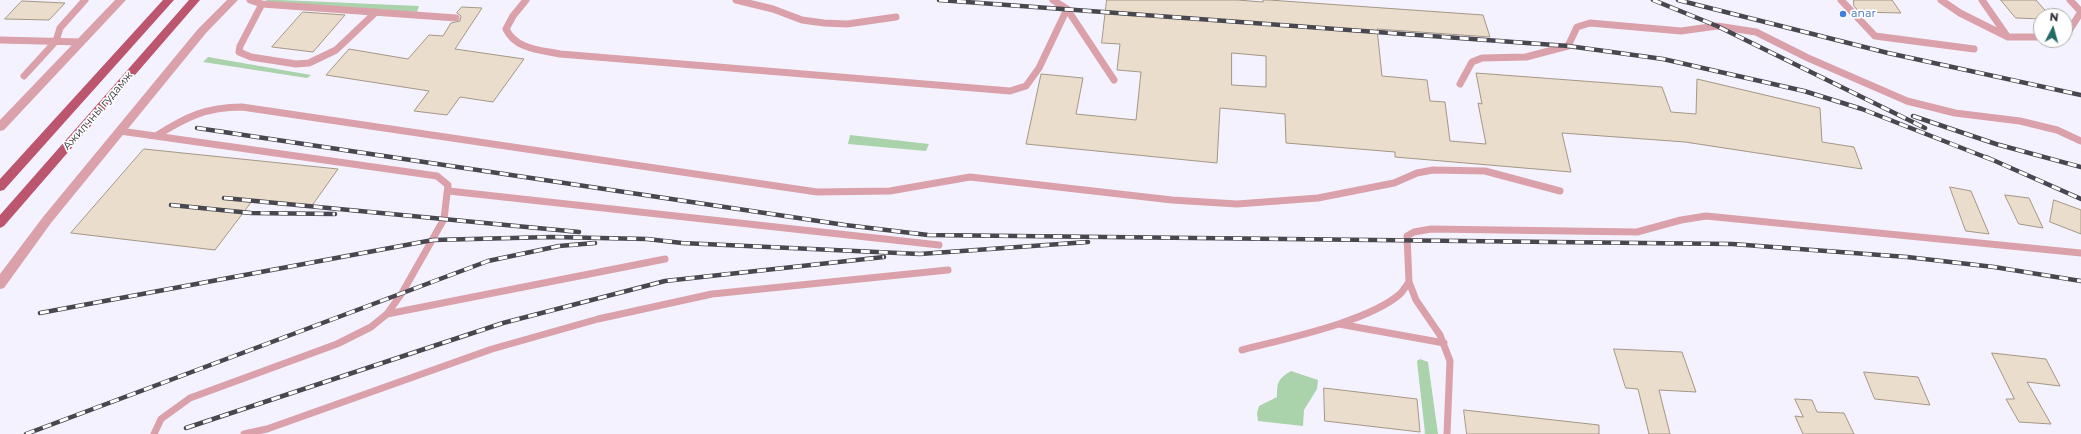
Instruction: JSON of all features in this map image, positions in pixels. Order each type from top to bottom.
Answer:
[{"type":"main road","name":"Ажилчны гудамж","points":[[0,186],[169,0]]},
{"type":"main road","name":"Ажилчны гудамж","points":[[0,223],[195,0]]},
{"type":"street","points":[[0,127],[121,0]]},
{"type":"street","points":[[0,284],[47,220],[202,31],[233,0]]},
{"type":"lane","points":[[24,76],[56,41],[60,28],[85,0]]},
{"type":"lane","points":[[250,0],[262,4],[456,18]]},
{"type":"lane","points":[[526,0],[513,16],[506,29],[510,38],[520,45],[560,54],[1010,91],[1026,86],[1039,68],[1067,9]]},
{"type":"lane","points":[[736,0],[773,9],[802,20],[824,23],[847,24],[896,17]]},
{"type":"lane","points":[[1053,0],[1067,9],[1114,80]]},
{"type":"lane","points":[[1841,0],[1875,36],[1974,49]]},
{"type":"lane","points":[[1845,0],[1875,36]]},
{"type":"lane","points":[[1941,0],[1960,13],[2008,37],[2033,37]]},
{"type":"lane","points":[[1982,0],[2008,37]]},
{"type":"lane","points":[[2070,0],[2081,12],[2073,24]]},
{"type":"lane","points":[[262,4],[240,46],[239,52],[251,57],[296,64],[309,63],[336,50],[376,12]]},
{"type":"lane","points":[[1460,84],[1472,62],[1482,58],[1526,57],[1568,46],[1577,27],[1590,23],[1681,32],[1717,26],[1756,32],[1808,58],[1907,101],[1955,113],[2020,121],[2042,126],[2058,130],[2081,141]]},
{"type":"lane","points":[[0,40],[81,42]]},
{"type":"lane","points":[[156,136],[191,114],[221,106],[249,108],[817,192],[872,194],[902,190],[951,178],[970,177],[1172,200],[1237,204],[1318,198],[1394,183],[1417,173],[1433,170],[1485,172],[1560,191]]},
{"type":"lane","points":[[120,131],[437,176],[448,185],[449,191],[444,219],[402,293],[387,314],[371,326],[337,344],[190,398],[161,419],[154,434]]},
{"type":"lane","points":[[449,191],[939,245]]},
{"type":"lane","points":[[1447,434],[1450,361],[1444,342],[1416,300],[1409,282],[1407,236],[1414,232],[1431,229],[1637,232],[1681,220],[1706,216],[2081,253]]},
{"type":"lane","points":[[387,314],[665,259]]},
{"type":"lane","points":[[244,434],[267,429],[492,349],[598,319],[712,294],[948,270]]},
{"type":"lane","points":[[1242,350],[1339,324],[1372,310],[1402,293],[1409,282]]},
{"type":"lane","points":[[1339,324],[1444,342]]},
{"type":"green space","points":[[267,0],[419,6],[417,12],[264,4]]},
{"type":"green space","points":[[208,57],[311,75],[307,78],[203,62]]},
{"type":"green space","points":[[850,135],[929,144],[926,151],[848,144]]},
{"type":"green space","points":[[1420,359],[1428,362],[1438,434],[1424,434],[1417,361]]},
{"type":"green space","points":[[1291,371],[1318,380],[1317,389],[1304,410],[1303,426],[1258,421],[1257,413],[1259,406],[1277,397],[1279,381],[1283,376]]},
{"type":"building","points":[[1107,0],[1237,0],[1263,2],[1263,0],[1269,0],[1483,15],[1490,37],[1377,29],[1382,76],[1427,80],[1430,101],[1445,102],[1450,141],[1486,144],[1478,103],[1482,104],[1476,73],[1662,87],[1671,112],[1696,114],[1697,79],[1820,108],[1822,142],[1854,147],[1862,169],[1685,142],[1562,133],[1571,172],[1395,157],[1395,152],[1286,143],[1285,114],[1220,108],[1217,163],[1026,144],[1041,74],[1083,78],[1076,114],[1136,120],[1141,72],[1117,70],[1120,44],[1102,43]],"holes":[[[1232,53],[1266,56],[1266,87],[1232,85]]]},
{"type":"building","points":[[1854,0],[1892,0],[1901,13],[1859,12],[1854,6]]},
{"type":"building","points":[[2001,0],[2036,0],[2043,8],[2033,8],[2033,19],[2016,18]]},
{"type":"building","points":[[22,1],[65,3],[49,20],[5,19]]},
{"type":"building","points":[[462,7],[482,8],[455,49],[524,59],[493,102],[460,97],[447,115],[414,111],[429,91],[326,75],[349,49],[408,59],[429,35],[443,36],[451,23],[460,21],[461,16],[457,13]]},
{"type":"building","points":[[303,12],[345,15],[313,52],[272,47]]},
{"type":"building","points":[[144,149],[338,169],[311,207],[252,201],[215,250],[71,233]]},
{"type":"building","points":[[1950,187],[1971,191],[1989,234],[1966,231]]},
{"type":"building","points":[[2005,195],[2029,198],[2043,228],[2019,224]]},
{"type":"building","points":[[2054,200],[2081,210],[2081,234],[2050,222]]},
{"type":"building","points":[[1614,349],[1682,352],[1696,392],[1659,390],[1670,434],[1649,434],[1638,389],[1626,388]]},
{"type":"building","points":[[1992,353],[2046,359],[2060,386],[2027,382],[2051,424],[2019,422],[2006,399],[2014,399]]},
{"type":"building","points":[[1864,372],[1918,377],[1930,405],[1875,399]]},
{"type":"building","points":[[1324,388],[1417,399],[1420,432],[1325,421]]},
{"type":"building","points":[[1795,399],[1812,400],[1817,412],[1844,413],[1854,434],[1803,434],[1795,416],[1803,417]]},
{"type":"building","points":[[1464,410],[1599,425],[1599,434],[1467,434]]},
{"type":"railway","points":[[939,0],[1568,46],[1663,59],[1804,91],[1862,109],[1990,159]]},
{"type":"railway","points":[[1653,0],[1717,26],[1925,128]]},
{"type":"railway","points":[[1678,0],[1888,53],[2081,95]]},
{"type":"railway","points":[[1913,116],[1996,144],[2081,167]]},
{"type":"railway","points":[[197,128],[845,225],[928,235],[1732,244],[1907,257],[1994,267],[2081,281]]},
{"type":"railway","points":[[1986,157],[2081,199]]},
{"type":"railway","points":[[224,198],[579,232]]},
{"type":"railway","points":[[171,205],[251,213],[335,214]]},
{"type":"railway","points":[[40,313],[433,240],[552,237],[647,239],[682,243],[920,254],[1088,242]]},
{"type":"railway","points":[[26,434],[488,261],[559,246],[595,243]]},
{"type":"railway","points":[[186,428],[503,323],[665,281],[884,257]]},
{"type":"place","name":"anar","points":[[1843,14]]}]
